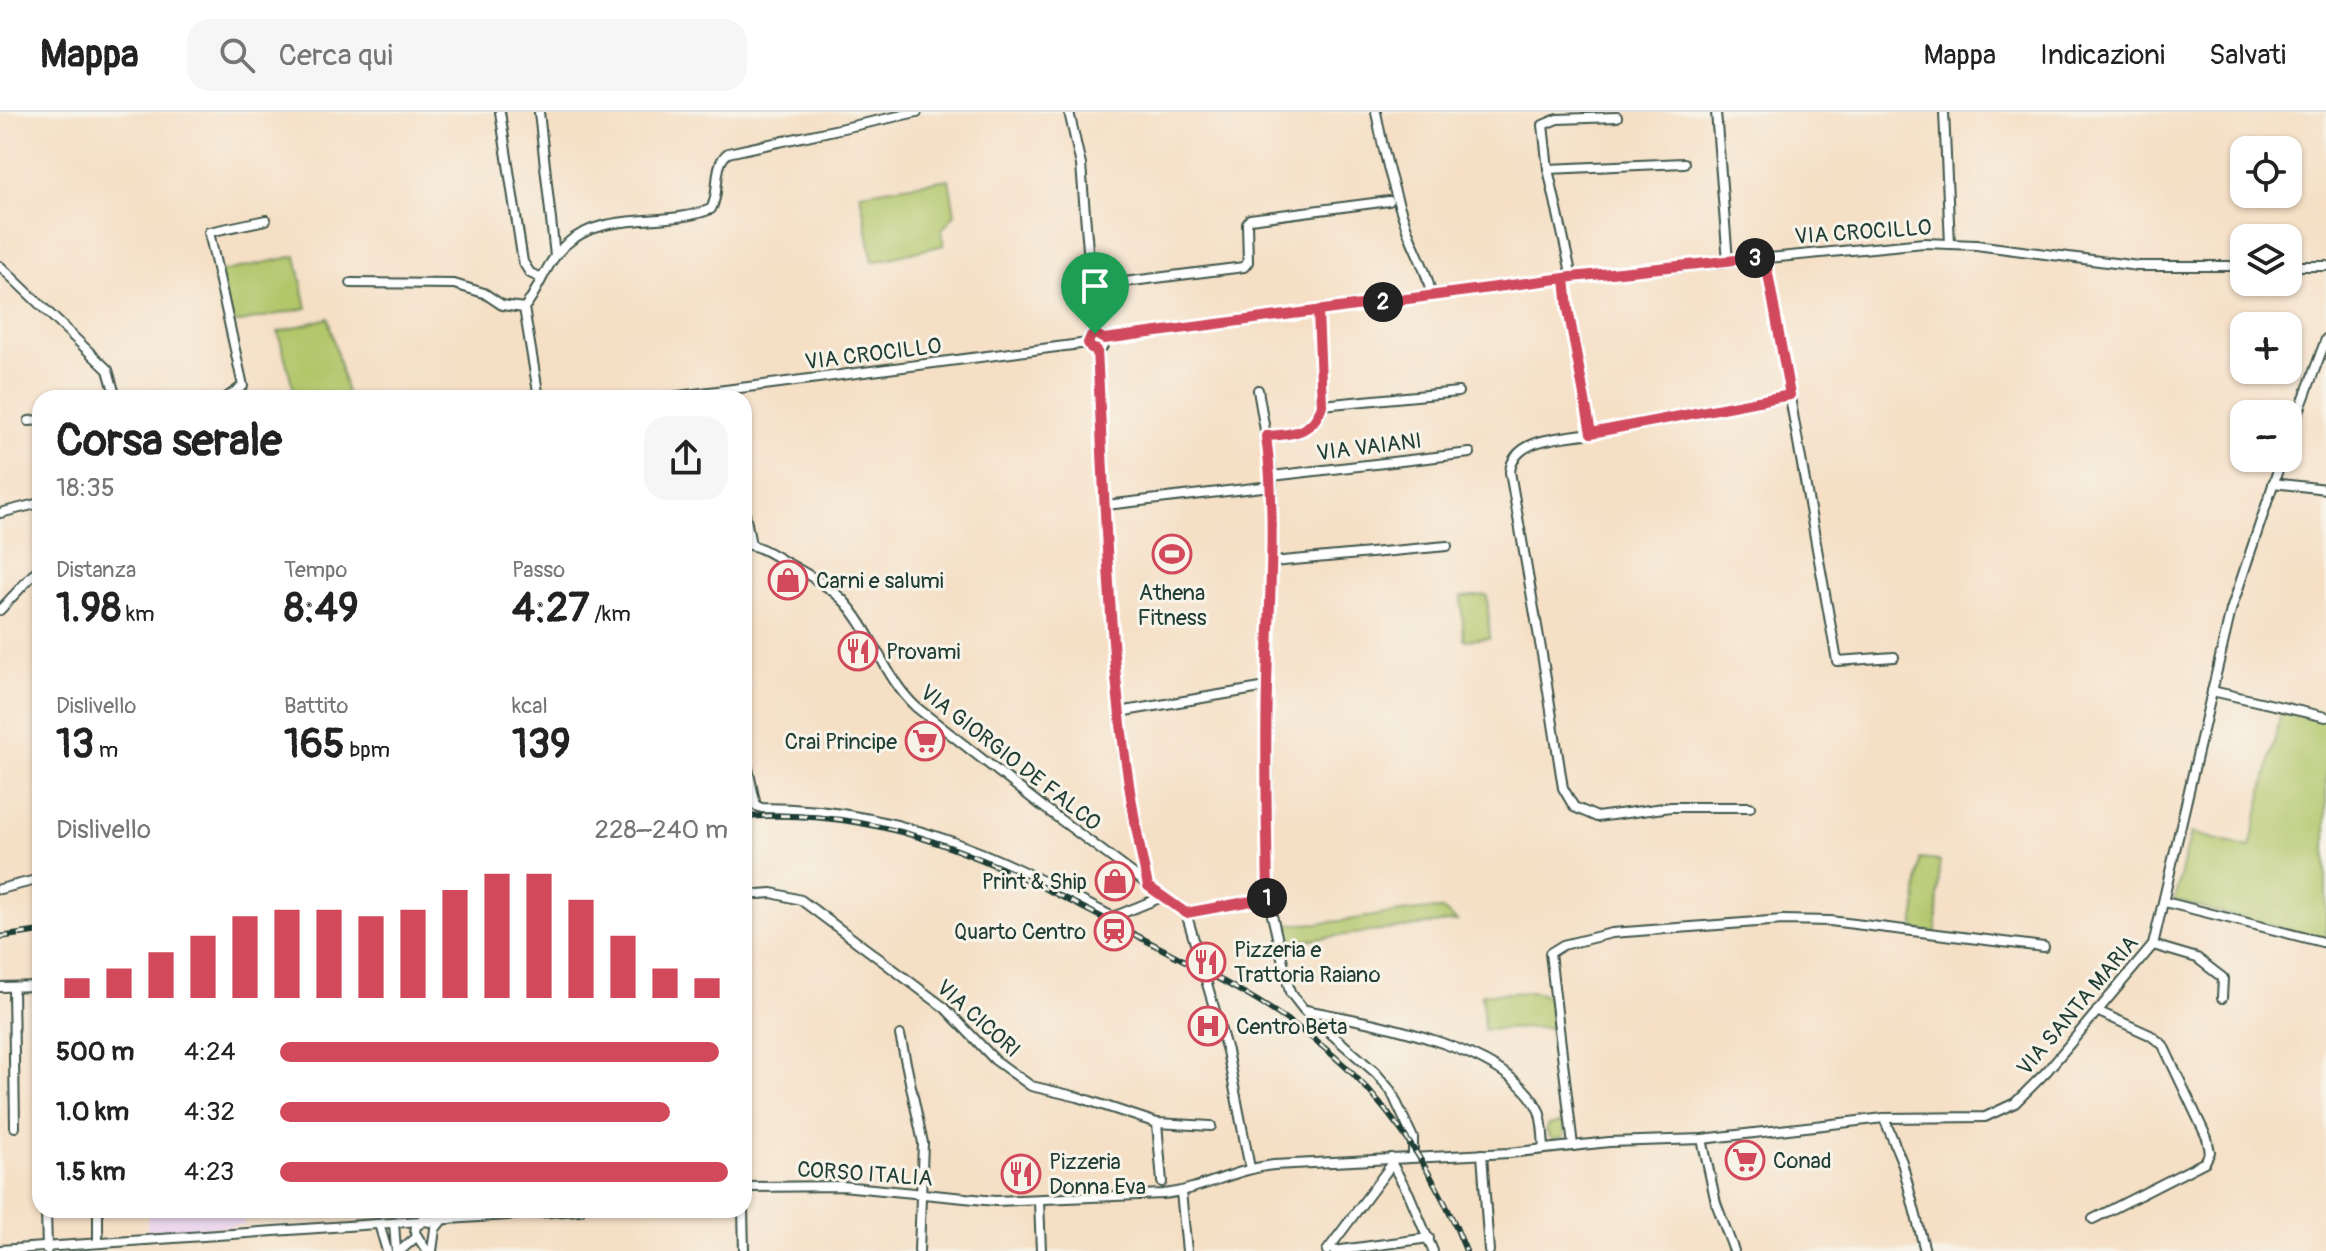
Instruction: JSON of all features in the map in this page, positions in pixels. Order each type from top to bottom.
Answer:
[{"type":"street","points":[[500,112],[523,262],[530,273],[541,278]]},
{"type":"street","points":[[539,112],[555,256]]},
{"type":"street","points":[[538,390],[524,308],[536,293],[541,278],[555,256],[574,238],[589,229],[711,209],[718,194],[720,163],[728,153],[917,112]]},
{"type":"street","points":[[1069,112],[1081,165],[1092,286],[1103,346],[1097,350]]},
{"type":"street","points":[[1376,112],[1399,206],[1416,255],[1429,280],[1431,296]]},
{"type":"street","points":[[1716,112],[1728,261]]},
{"type":"street","points":[[1944,112],[1950,244]]},
{"type":"street","points":[[1591,433],[1568,309],[1568,277],[1542,130],[1545,123],[1557,119],[1617,117]]},
{"type":"street","points":[[1548,169],[1684,163]]},
{"type":"street","points":[[1092,286],[1244,267],[1248,262],[1247,223],[1250,219],[1389,201]]},
{"type":"street","points":[[237,390],[243,386],[209,232],[266,220]]},
{"type":"street","name":"VIA CROCILLO","points":[[1099,336],[1318,311],[1568,277],[1924,243],[2138,266],[2230,266]]},
{"type":"street","points":[[1765,257],[1837,661],[1894,657]]},
{"type":"street","points":[[0,266],[108,370],[114,390]]},
{"type":"street","points":[[2302,266],[2326,266]]},
{"type":"street","points":[[351,283],[454,284],[484,293],[502,305],[524,308]]},
{"type":"street","name":"VIA VAIANI","points":[[1266,436],[1293,435],[1316,420],[1322,405],[1318,311]]},
{"type":"street","points":[[1097,350],[1088,343],[1091,336],[1099,336]]},
{"type":"street","points":[[2302,403],[2326,339]]},
{"type":"street","name":"VIA CROCILLO","points":[[750,390],[1088,343]]},
{"type":"street","points":[[1097,350],[1119,712],[1134,825],[1148,886]]},
{"type":"street","points":[[1258,390],[1272,476],[1267,687],[1268,898],[1290,992],[1304,1010],[1376,1073],[1391,1091],[1413,1138],[1413,1157]]},
{"type":"street","name":"VIA VAIANI","points":[[1322,405],[1458,392]]},
{"type":"street","points":[[1750,807],[1671,807],[1597,817],[1574,807],[1563,788],[1510,467],[1514,457],[1525,447],[1790,395]]},
{"type":"street","name":"VIA VAIANI","points":[[1272,476],[1470,453]]},
{"type":"street","name":"VIA SANTA MARIA","points":[[1181,1192],[1250,1168],[1702,1139],[1884,1118],[1985,1117],[2007,1107],[2024,1095],[2047,1071],[2153,945],[2239,583],[2277,472]]},
{"type":"street","points":[[2273,483],[2326,489]]},
{"type":"street","points":[[1106,505],[1271,486]]},
{"type":"street","points":[[0,513],[32,505]]},
{"type":"street","name":"VIA GIORGIO DE FALCO","points":[[752,546],[799,570],[841,599],[908,700],[1042,806],[1186,913]]},
{"type":"street","points":[[1272,562],[1447,546]]},
{"type":"street","points":[[0,610],[32,576]]},
{"type":"street","points":[[1119,712],[1267,687]]},
{"type":"street","points":[[2212,691],[2326,717]]},
{"type":"street","points":[[752,787],[756,806],[762,808],[845,814],[936,836],[1013,867],[1113,917],[1162,897]]},
{"type":"street","points":[[0,889],[32,881]]},
{"type":"street","name":"VIA CICORI","points":[[752,894],[772,893],[801,900],[945,1008],[995,1060],[1031,1086],[1078,1097],[1157,1123],[1211,1126]]},
{"type":"street","points":[[1250,1168],[1227,1051],[1186,913],[1268,898]]},
{"type":"street","points":[[2165,902],[2326,943]]},
{"type":"street","points":[[1573,1146],[1550,953],[1563,945],[1612,933],[1783,920],[1830,921],[2044,947]]},
{"type":"street","points":[[2153,945],[2197,958],[2223,978],[2222,998]]},
{"type":"street","points":[[0,987],[32,986]]},
{"type":"street","points":[[13,987],[15,1127]]},
{"type":"street","points":[[1304,1010],[1392,1030],[1471,1053],[1515,1080],[1534,1103],[1541,1120],[1544,1148]]},
{"type":"street","points":[[2093,1219],[2205,1162],[2210,1152],[2207,1138],[2163,1045],[2150,1035],[2097,1011]]},
{"type":"street","points":[[900,1035],[923,1143],[919,1251]]},
{"type":"street","points":[[1884,1118],[1902,1162],[1925,1251]]},
{"type":"street","points":[[1157,1123],[1162,1182]]},
{"type":"street","points":[[1702,1139],[1716,1203],[1734,1251]]},
{"type":"street","points":[[1482,1154],[1489,1251]]},
{"type":"street","points":[[1331,1250],[1392,1161],[1433,1251]]},
{"type":"street","name":"CORSO ITALIA","points":[[752,1187],[842,1186],[983,1201],[1039,1201],[1181,1192]]},
{"type":"street","points":[[1181,1192],[1187,1251]]},
{"type":"street","points":[[1039,1201],[1041,1251]]},
{"type":"street","points":[[46,1218],[47,1249]]},
{"type":"street","points":[[98,1218],[98,1243]]},
{"type":"street","points":[[0,1250],[470,1218]]},
{"type":"street","points":[[743,1218],[744,1251]]},
{"type":"street","points":[[418,1238],[424,1240],[443,1220]]},
{"type":"street","points":[[425,1221],[431,1223],[433,1233],[430,1251],[418,1238],[416,1226],[425,1221]]},
{"type":"street","points":[[394,1223],[398,1251],[418,1238]]},
{"type":"street","points":[[379,1224],[387,1251]]},
{"type":"street","points":[[1331,1250],[1429,1238]]},
{"type":"shaded area","points":[[148,1218],[244,1218],[244,1225],[147,1231]]},
{"type":"green space","points":[[949,179],[955,214],[941,231],[944,245],[873,262],[860,193]]},
{"type":"green space","points":[[296,256],[307,308],[231,324],[220,272]]},
{"type":"green space","points":[[328,318],[346,390],[294,390],[278,332]]},
{"type":"green space","points":[[1487,595],[1490,638],[1464,640],[1461,597]]},
{"type":"green space","points":[[2281,711],[2326,721],[2326,941],[2174,900],[2191,833],[2250,848]]},
{"type":"green space","points":[[1920,859],[1940,861],[1936,933],[1914,929]]},
{"type":"green space","points":[[1442,910],[1457,921],[1282,943],[1280,923],[1318,923]]},
{"type":"green space","points":[[1534,992],[1547,996],[1550,1005],[1564,1130],[1564,1137],[1553,1140],[1546,1131],[1548,1125],[1561,1123],[1550,1027],[1484,1030],[1482,994]]},
{"type":"railway","points":[[752,817],[801,816],[854,822],[906,833],[955,849],[1052,892],[1256,1000],[1330,1052],[1388,1113],[1432,1179],[1466,1251]]},
{"type":"railway","points":[[0,937],[32,932]]},
{"type":"place","name":"Athena Fitness","points":[[1172,554]]},
{"type":"place","name":"Carni e salumi","points":[[788,580]]},
{"type":"place","name":"Provami","points":[[858,651]]},
{"type":"place","name":"Crai Principe","points":[[925,741]]},
{"type":"place","name":"Print & Ship","points":[[1115,881]]},
{"type":"place","name":"Quarto Centro","points":[[1114,931]]},
{"type":"place","name":"Pizzeria e Trattoria Raiano","points":[[1206,962]]},
{"type":"place","name":"Centro Beta","points":[[1208,1026]]},
{"type":"place","name":"Conad","points":[[1745,1160]]},
{"type":"place","name":"Pizzeria Donna Eva","points":[[1021,1174]]},
{"type":"route","points":[[1765,257],[1790,395],[1591,433],[1565,278],[1318,311],[1320,414],[1298,433],[1266,436],[1272,476],[1267,687],[1268,898],[1186,913],[1148,886],[1134,825],[1115,663],[1097,350],[1088,343],[1095,334],[1104,339],[1572,277],[1765,257]]}]
